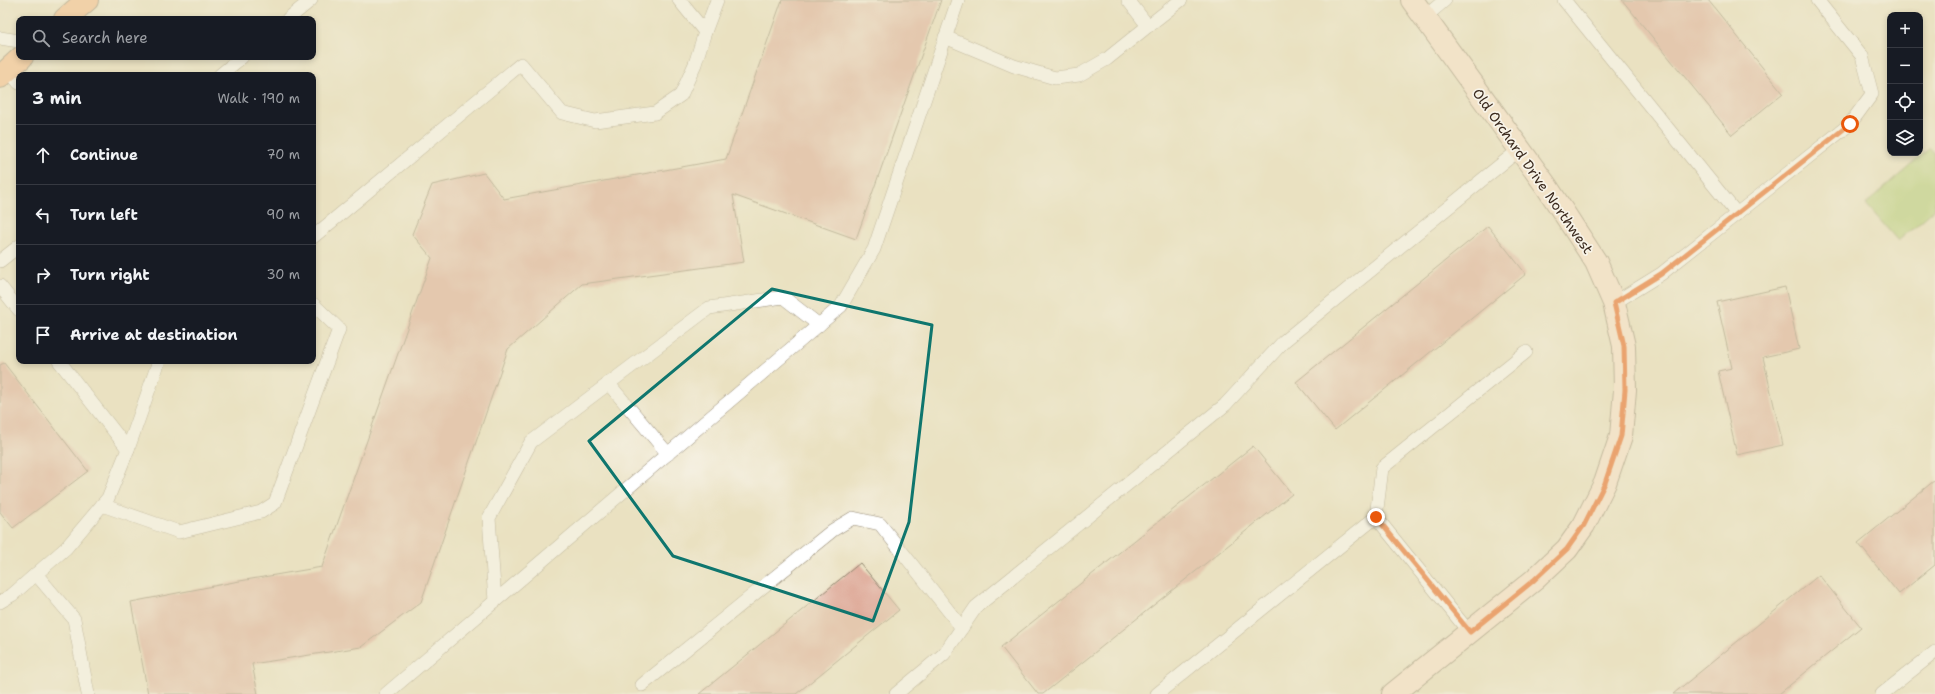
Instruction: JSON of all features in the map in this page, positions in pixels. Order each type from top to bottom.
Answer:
[{"type":"highway","points":[[68,16],[87,0]]},
{"type":"street","name":"Old Orchard Drive Northwest","points":[[1405,690],[1470,632],[1534,580],[1567,549],[1584,525],[1605,483],[1621,436],[1625,390],[1624,346],[1614,303],[1596,262],[1547,187],[1412,0]]},
{"type":"lane","points":[[292,16],[311,0]]},
{"type":"lane","points":[[680,0],[705,32]]},
{"type":"lane","points":[[316,235],[521,64],[562,113],[596,121],[654,113],[681,95],[695,64],[717,0]]},
{"type":"lane","points":[[386,694],[841,306],[874,249],[958,0]]},
{"type":"lane","points":[[1128,0],[1148,26]]},
{"type":"lane","points":[[945,37],[1014,66],[1055,78],[1079,75],[1107,59],[1181,0]]},
{"type":"lane","points":[[1425,17],[1445,0]]},
{"type":"lane","points":[[1564,0],[1737,214]]},
{"type":"lane","points":[[1614,303],[1661,274],[1850,124],[1872,94],[1862,56],[1816,0]]},
{"type":"lane","points":[[0,38],[16,41]]},
{"type":"lane","points":[[224,72],[238,60]]},
{"type":"lane","points":[[896,694],[944,654],[976,608],[1224,405],[1284,341],[1520,149]]},
{"type":"lane","points":[[0,261],[16,248]]},
{"type":"lane","points":[[0,286],[16,306]]},
{"type":"lane","points":[[495,601],[489,518],[531,442],[709,308],[783,297],[819,325]]},
{"type":"lane","points":[[102,505],[179,532],[261,512],[275,503],[339,329],[316,307]]},
{"type":"lane","points":[[1157,694],[1376,517],[1382,468],[1526,352]]},
{"type":"lane","points":[[61,364],[128,449]]},
{"type":"lane","points":[[0,602],[12,595],[66,548],[108,498],[128,449],[158,364]]},
{"type":"lane","points":[[608,383],[668,454]]},
{"type":"lane","points":[[1376,517],[1470,632]]},
{"type":"lane","points":[[642,686],[833,530],[853,518],[880,524],[962,628]]},
{"type":"lane","points":[[36,574],[74,619],[88,694]]},
{"type":"lane","points":[[1882,694],[1935,652]]},
{"type":"highlighted area","points":[[772,289],[932,325],[909,522],[873,621],[673,556],[589,441]]},
{"type":"green space","points":[[1930,148],[1935,154],[1935,209],[1898,241],[1866,204],[1921,156],[1923,156],[1923,154]]},
{"type":"building","points":[[782,0],[941,0],[856,239],[733,195],[744,262],[582,284],[508,349],[421,602],[361,647],[252,664],[258,694],[148,694],[131,602],[322,567],[432,258],[412,234],[432,185],[484,173],[504,199],[726,159]]},
{"type":"building","points":[[1622,0],[1708,0],[1783,93],[1732,135]]},
{"type":"building","points":[[1488,226],[1526,274],[1335,430],[1296,382]]},
{"type":"building","points":[[1785,287],[1799,349],[1763,357],[1783,445],[1737,455],[1718,371],[1732,368],[1717,302]]},
{"type":"building","points":[[4,363],[88,471],[13,528],[0,512],[0,365]]},
{"type":"building","points":[[1253,446],[1292,494],[1043,694],[1038,694],[1001,647]]},
{"type":"building","points":[[1935,480],[1935,565],[1899,594],[1858,543]]},
{"type":"building","points":[[860,563],[899,610],[796,694],[699,694]]},
{"type":"building","points":[[1819,575],[1861,627],[1779,694],[1673,694]]},
{"type":"route","points":[[1376,517],[1470,632],[1534,580],[1567,549],[1584,525],[1605,483],[1621,436],[1625,390],[1624,346],[1614,303],[1661,274],[1850,124]]}]
